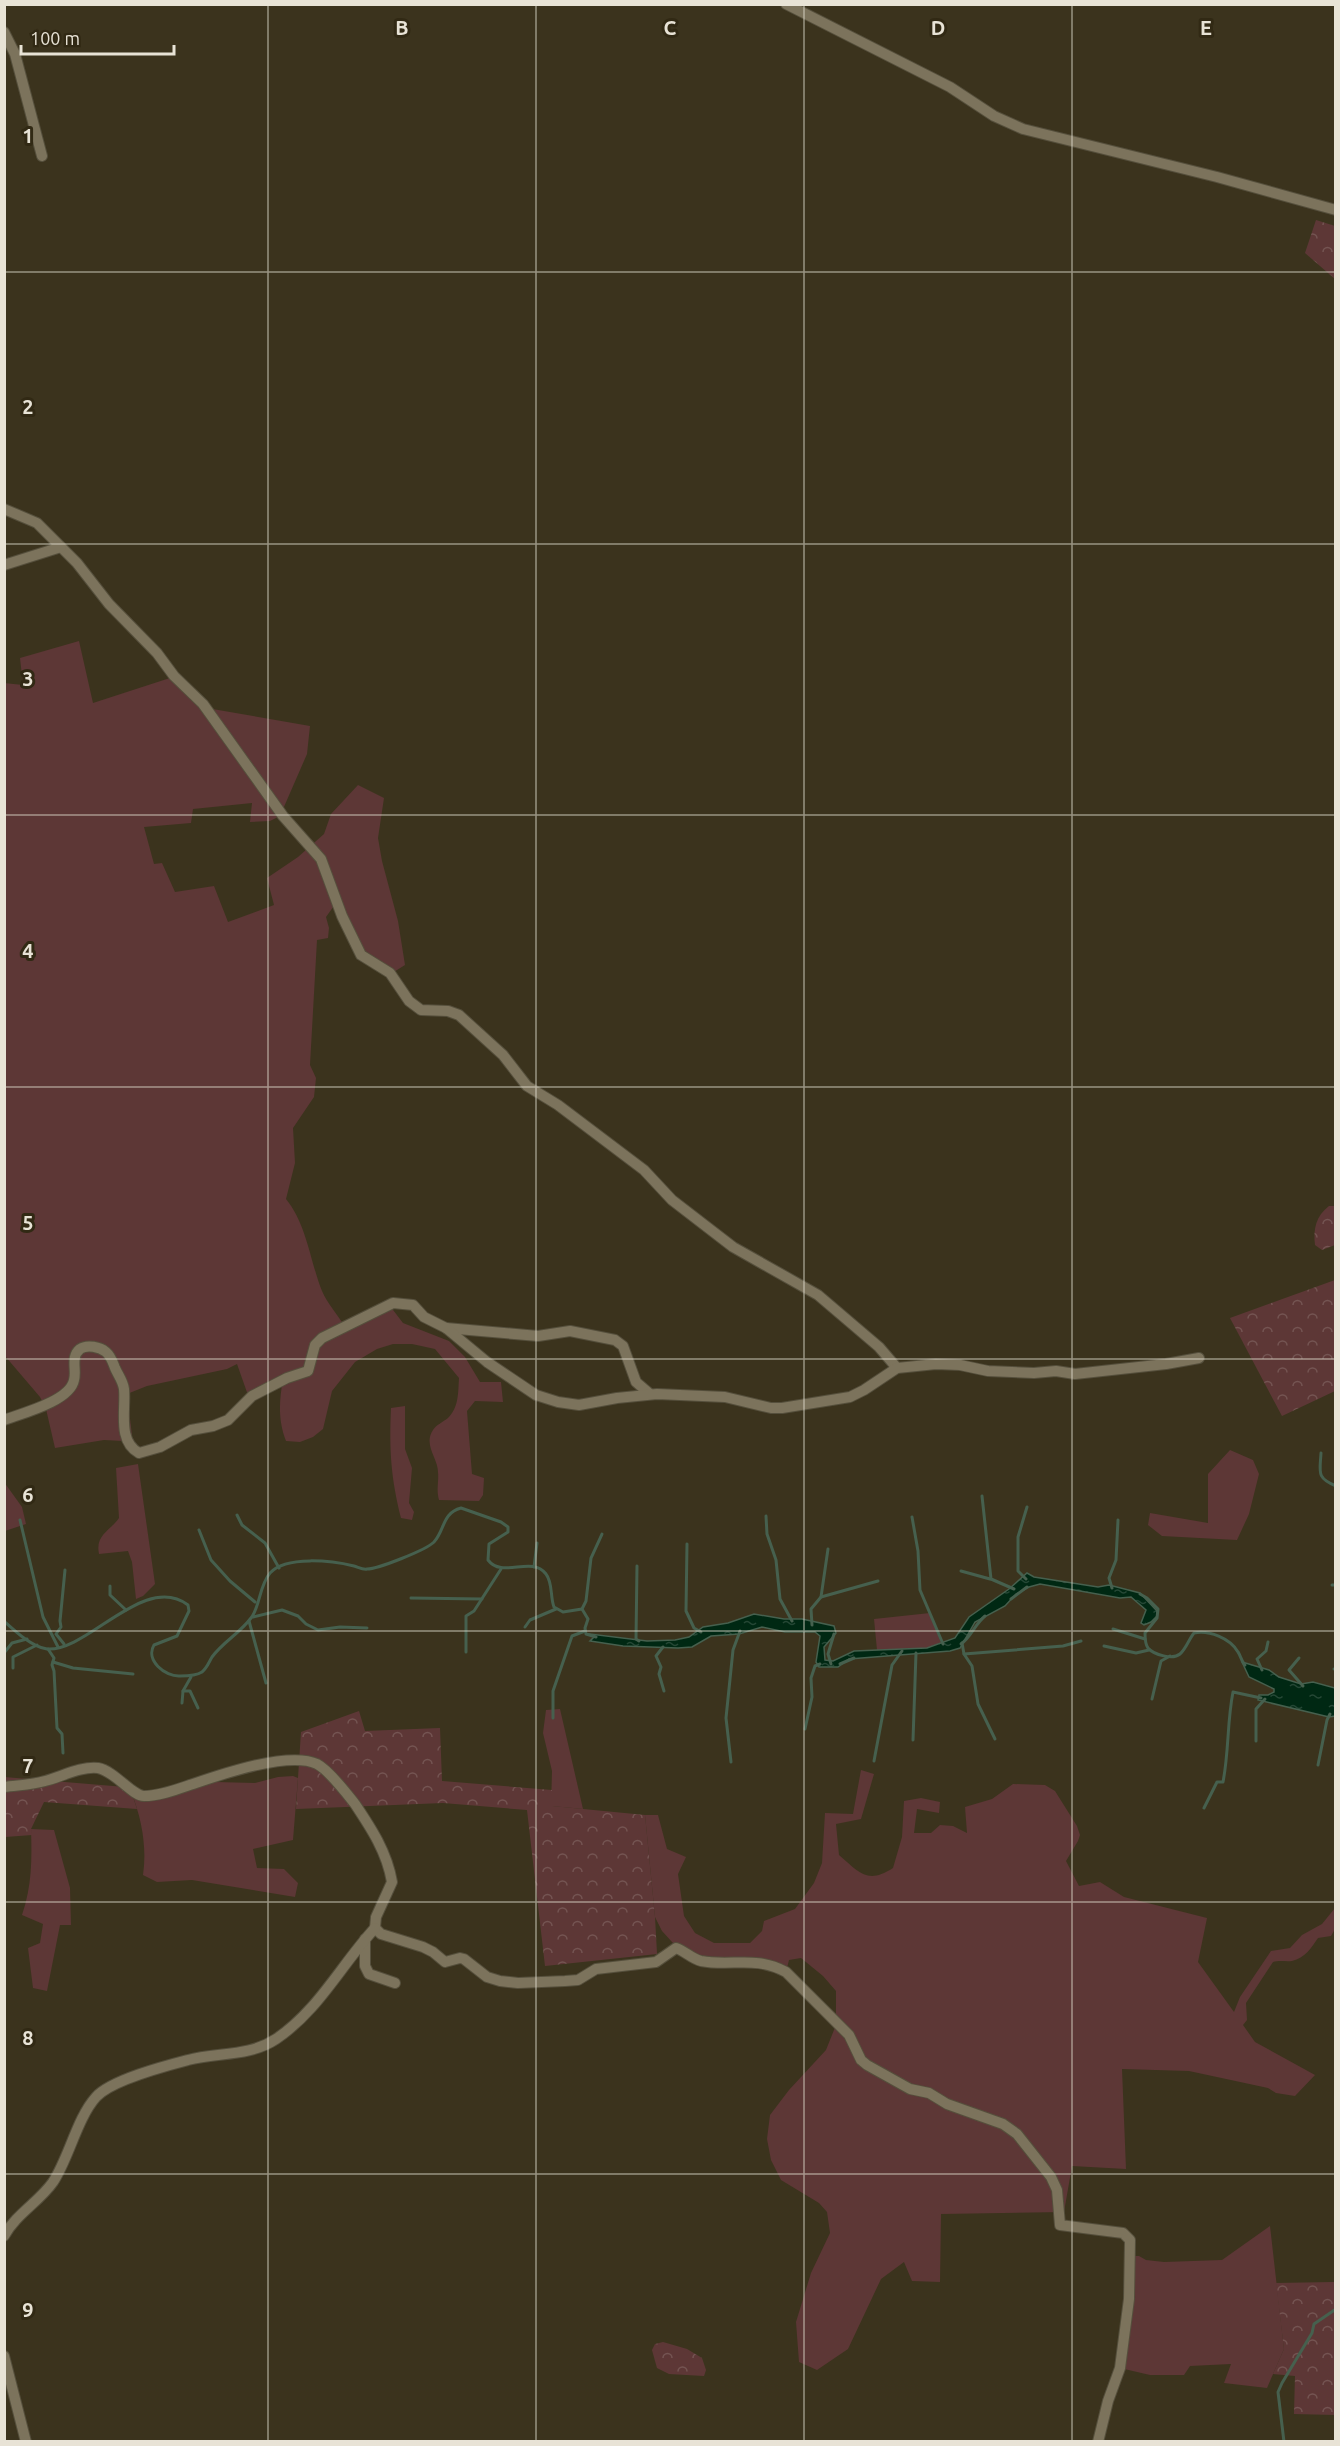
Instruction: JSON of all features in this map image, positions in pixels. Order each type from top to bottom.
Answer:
[{"type":"street","points":[[786,4],[941,82],[994,116],[1023,129],[1208,174],[1335,210]]},
{"type":"street","points":[[4,32],[17,62],[42,156]]},
{"type":"street","points":[[4,509],[37,523],[61,547],[109,604],[157,653],[174,676],[203,704],[283,816],[317,854],[342,916],[362,955],[390,973],[406,998],[418,1008],[448,1011],[459,1015],[502,1055],[526,1086],[558,1105],[645,1170],[672,1200],[733,1247],[765,1268],[818,1295],[879,1347],[897,1368]]},
{"type":"street","points":[[4,565],[61,547]]},
{"type":"street","points":[[4,1420],[52,1402],[64,1395],[72,1387],[79,1351],[82,1347],[94,1347],[108,1354],[121,1380],[124,1387],[125,1435],[129,1445],[143,1453],[190,1430],[213,1426],[228,1420],[252,1396],[287,1378],[308,1371],[315,1345],[322,1338],[393,1303],[413,1305],[424,1317],[446,1328],[487,1362],[536,1395],[558,1402],[579,1405],[651,1394],[725,1397],[771,1408],[782,1408],[850,1397],[897,1368],[936,1364],[960,1365],[988,1371],[1034,1373],[1056,1371],[1075,1374],[1199,1358]]},
{"type":"street","points":[[446,1328],[538,1336],[570,1331],[615,1340],[623,1346],[636,1382],[651,1394]]},
{"type":"street","points":[[4,1787],[43,1782],[96,1768],[106,1770],[139,1796],[146,1796],[172,1791],[265,1763],[295,1761],[315,1763],[350,1798],[379,1842],[392,1882],[376,1917],[375,1928],[310,2010],[274,2041],[234,2055],[209,2056],[184,2061],[116,2083],[96,2097],[57,2176],[4,2236]]},
{"type":"street","points":[[375,1928],[381,1934],[433,1952],[445,1962],[464,1959],[487,1977],[518,1983],[578,1980],[596,1969],[656,1962],[676,1948],[703,1961],[747,1961],[775,1966],[786,1972],[849,2036],[861,2060],[867,2066],[910,2089],[929,2093],[947,2104],[1003,2124],[1017,2134],[1051,2177],[1057,2190],[1060,2225],[1123,2233],[1130,2241],[1129,2299],[1120,2368],[1108,2401],[1098,2442]]},
{"type":"street","points":[[365,1939],[365,1966],[369,1974],[395,1983]]},
{"type":"street","points":[[4,2356],[26,2442]]},
{"type":"green space","points":[[1316,220],[1335,226],[1335,279],[1305,253]]},
{"type":"green space","points":[[79,641],[93,703],[173,677],[201,707],[310,726],[307,754],[280,816],[270,821],[250,822],[252,803],[193,809],[191,823],[144,827],[154,864],[162,863],[175,892],[214,886],[228,922],[274,905],[267,878],[298,857],[324,834],[331,814],[358,785],[384,798],[378,838],[398,921],[405,965],[389,975],[373,967],[336,903],[326,917],[329,928],[328,938],[317,940],[310,1065],[316,1078],[314,1097],[293,1128],[295,1163],[286,1199],[299,1220],[322,1291],[345,1327],[390,1306],[403,1323],[449,1341],[465,1357],[480,1382],[501,1382],[503,1402],[475,1401],[467,1411],[472,1474],[484,1478],[483,1495],[479,1501],[439,1500],[437,1467],[430,1446],[430,1436],[434,1428],[452,1414],[457,1400],[459,1378],[435,1349],[412,1344],[393,1344],[377,1349],[355,1362],[332,1391],[323,1429],[313,1437],[300,1442],[286,1441],[283,1433],[280,1411],[283,1379],[249,1398],[237,1364],[227,1369],[147,1386],[127,1394],[132,1435],[123,1441],[104,1440],[55,1448],[46,1409],[40,1397],[5,1356],[4,683],[23,685],[20,658]]},
{"type":"green space","points":[[1329,1206],[1335,1206],[1335,1245],[1322,1250],[1315,1245],[1315,1228],[1321,1214]]},
{"type":"green space","points":[[1335,1280],[1335,1391],[1282,1416],[1230,1318]]},
{"type":"green space","points":[[405,1406],[405,1449],[412,1468],[409,1503],[414,1512],[412,1520],[401,1518],[393,1477],[391,1451],[391,1408]]},
{"type":"green space","points":[[1230,1450],[1253,1460],[1259,1474],[1249,1514],[1237,1540],[1162,1536],[1148,1525],[1150,1513],[1208,1523],[1208,1474]]},
{"type":"green space","points":[[138,1464],[155,1584],[143,1596],[136,1599],[132,1562],[128,1551],[99,1554],[98,1548],[101,1538],[119,1518],[116,1468]]},
{"type":"green space","points":[[4,1482],[22,1507],[26,1524],[5,1531]]},
{"type":"green space","points":[[930,1613],[941,1643],[927,1648],[877,1650],[874,1619]]},
{"type":"green space","points":[[560,1709],[583,1809],[551,1806],[552,1771],[543,1733],[546,1710]]},
{"type":"green space","points":[[359,1711],[365,1731],[440,1728],[442,1781],[552,1790],[552,1806],[645,1815],[657,1954],[545,1966],[527,1810],[443,1803],[296,1809],[301,1732]]},
{"type":"green space","points":[[861,1770],[874,1774],[861,1819],[836,1824],[839,1855],[858,1871],[870,1876],[876,1876],[893,1868],[902,1837],[904,1801],[921,1798],[940,1802],[939,1813],[917,1809],[914,1833],[931,1833],[940,1825],[953,1826],[967,1833],[965,1807],[992,1799],[1013,1784],[1045,1785],[1055,1791],[1077,1826],[1080,1835],[1066,1861],[1079,1886],[1100,1882],[1124,1897],[1207,1918],[1198,1962],[1234,2012],[1240,1997],[1271,1951],[1290,1948],[1302,1935],[1322,1924],[1335,1908],[1335,1929],[1331,1936],[1318,1938],[1301,1958],[1273,1962],[1246,2003],[1247,2020],[1243,2025],[1255,2042],[1315,2075],[1295,2096],[1189,2071],[1122,2069],[1126,2169],[1072,2166],[1064,2212],[941,2214],[940,2282],[912,2281],[904,2262],[881,2279],[848,2349],[817,2370],[799,2362],[796,2322],[811,2273],[830,2233],[827,2212],[819,2203],[781,2180],[771,2160],[767,2139],[770,2115],[789,2090],[826,2050],[836,2025],[836,1991],[823,1976],[801,1958],[789,1960],[786,1972],[683,1954],[662,1931],[655,1917],[645,1815],[658,1815],[667,1849],[686,1857],[678,1874],[684,1916],[695,1933],[714,1943],[750,1943],[762,1931],[764,1921],[795,1909],[814,1883],[822,1863],[825,1813],[853,1814]]},
{"type":"green space","points":[[293,1776],[298,1778],[293,1840],[253,1849],[257,1868],[284,1869],[298,1883],[295,1897],[192,1880],[157,1882],[143,1875],[143,1834],[132,1794],[216,1782],[255,1783]]},
{"type":"green space","points":[[4,1777],[125,1787],[132,1794],[137,1809],[44,1802],[31,1829],[32,1835],[5,1837]]},
{"type":"green space","points":[[31,1829],[54,1830],[70,1888],[71,1925],[60,1925],[47,1991],[33,1988],[28,1948],[40,1943],[43,1924],[22,1915],[31,1872]]},
{"type":"green space","points":[[1270,2226],[1284,2349],[1267,2388],[1224,2383],[1231,2364],[1190,2366],[1184,2375],[1150,2375],[1120,2368],[1130,2256],[1164,2262],[1222,2260]]},
{"type":"green space","points":[[1335,2282],[1335,2415],[1294,2414],[1295,2376],[1273,2374],[1284,2349],[1276,2283]]},
{"type":"green space","points":[[663,2342],[687,2349],[702,2358],[706,2370],[704,2376],[669,2374],[657,2368],[652,2350],[655,2344]]},
{"type":"water","points":[[1027,1573],[1034,1577],[1098,1587],[1109,1585],[1140,1593],[1157,1611],[1157,1616],[1144,1625],[1141,1623],[1146,1610],[1131,1597],[1120,1598],[1040,1584],[1016,1594],[1005,1606],[975,1622],[960,1648],[950,1651],[849,1659],[838,1667],[819,1667],[816,1662],[820,1636],[815,1632],[785,1632],[762,1627],[739,1634],[711,1636],[692,1647],[678,1648],[623,1646],[590,1641],[594,1637],[590,1634],[647,1641],[675,1640],[689,1637],[703,1627],[728,1623],[754,1614],[784,1619],[802,1619],[834,1626],[836,1633],[824,1647],[825,1660],[833,1661],[854,1651],[927,1648],[955,1638],[969,1617],[1009,1589]]},
{"type":"water","points":[[1242,1662],[1269,1670],[1279,1677],[1301,1684],[1313,1682],[1335,1688],[1335,1716],[1329,1717],[1258,1700],[1259,1695],[1268,1695],[1274,1692],[1274,1689],[1249,1677]]},
{"type":"waterway","points":[[1321,1453],[1322,1477],[1336,1486]]},
{"type":"waterway","points":[[982,1496],[991,1579],[1014,1589]]},
{"type":"waterway","points":[[1026,1579],[1018,1571],[1018,1537],[1027,1507]]},
{"type":"waterway","points":[[4,1621],[18,1634],[41,1648],[63,1647],[135,1605],[153,1598],[171,1598],[188,1605],[189,1611],[177,1636],[154,1645],[152,1656],[154,1662],[168,1674],[194,1675],[204,1670],[216,1652],[251,1618],[266,1578],[277,1567],[310,1561],[334,1562],[364,1569],[381,1566],[412,1554],[434,1542],[450,1514],[461,1508],[501,1522],[508,1527],[508,1532],[489,1544],[488,1560],[501,1568],[533,1566],[540,1569],[550,1582],[554,1607],[563,1612],[582,1609],[588,1619],[586,1634],[596,1637]]},
{"type":"waterway","points":[[237,1515],[242,1525],[265,1543],[279,1568]]},
{"type":"waterway","points":[[766,1516],[767,1534],[776,1560],[780,1599],[792,1621]]},
{"type":"waterway","points":[[912,1517],[918,1551],[920,1590],[943,1644]]},
{"type":"waterway","points":[[20,1520],[43,1617],[58,1647]]},
{"type":"waterway","points":[[1112,1588],[1109,1578],[1116,1560],[1118,1520]]},
{"type":"waterway","points":[[199,1530],[211,1560],[230,1581],[255,1602]]},
{"type":"waterway","points":[[582,1609],[586,1601],[591,1558],[602,1534]]},
{"type":"waterway","points":[[534,1567],[537,1543]]},
{"type":"waterway","points":[[687,1544],[686,1611],[694,1628],[701,1632]]},
{"type":"waterway","points":[[821,1597],[828,1549]]},
{"type":"waterway","points":[[637,1566],[636,1639],[639,1641]]},
{"type":"waterway","points":[[466,1652],[466,1616],[474,1611],[501,1569]]},
{"type":"waterway","points":[[64,1644],[56,1634],[61,1627],[65,1570]]},
{"type":"waterway","points":[[961,1571],[990,1579]]},
{"type":"waterway","points":[[812,1625],[811,1609],[821,1597],[878,1581]]},
{"type":"waterway","points":[[110,1586],[110,1595],[126,1610]]},
{"type":"waterway","points":[[1011,1599],[1027,1587]]},
{"type":"waterway","points":[[1140,1594],[1158,1609],[1157,1618],[1145,1633],[1146,1645],[1151,1651],[1164,1656],[1177,1656],[1194,1633],[1200,1632],[1225,1639],[1238,1652],[1245,1665]]},
{"type":"waterway","points":[[411,1598],[482,1599]]},
{"type":"waterway","points":[[525,1627],[530,1620],[556,1609]]},
{"type":"waterway","points":[[253,1617],[282,1610],[298,1616],[306,1624],[318,1630],[340,1627],[367,1628]]},
{"type":"waterway","points":[[961,1644],[985,1616]]},
{"type":"waterway","points":[[249,1621],[266,1683]]},
{"type":"waterway","points":[[1113,1629],[1145,1639]]},
{"type":"waterway","points":[[553,1718],[553,1691],[572,1636],[585,1631]]},
{"type":"waterway","points":[[731,1762],[726,1718],[733,1650],[740,1631]]},
{"type":"waterway","points":[[831,1664],[828,1654],[834,1634]]},
{"type":"waterway","points":[[4,1653],[12,1643],[27,1639]]},
{"type":"waterway","points":[[964,1654],[1063,1646],[1081,1641]]},
{"type":"waterway","points":[[1262,1670],[1257,1659],[1266,1651],[1268,1642]]},
{"type":"waterway","points":[[962,1643],[964,1654],[972,1666],[978,1704],[995,1739]]},
{"type":"waterway","points":[[13,1668],[13,1657],[37,1645]]},
{"type":"waterway","points":[[1104,1646],[1136,1653],[1149,1650]]},
{"type":"waterway","points":[[663,1647],[656,1656],[661,1667],[659,1674],[664,1691]]},
{"type":"waterway","points":[[48,1649],[54,1658],[52,1665],[57,1728],[62,1734],[63,1753]]},
{"type":"waterway","points":[[874,1761],[892,1665],[902,1651]]},
{"type":"waterway","points":[[913,1740],[916,1653]]},
{"type":"waterway","points":[[1152,1699],[1161,1661],[1170,1656]]},
{"type":"waterway","points":[[840,1664],[854,1658]]},
{"type":"waterway","points":[[1299,1658],[1289,1670],[1303,1686]]},
{"type":"waterway","points":[[53,1662],[73,1668],[133,1674]]},
{"type":"waterway","points":[[805,1729],[812,1697],[811,1678],[815,1666],[820,1664]]},
{"type":"waterway","points":[[182,1703],[183,1691],[191,1677]]},
{"type":"waterway","points":[[183,1691],[190,1691],[198,1708]]},
{"type":"waterway","points":[[1204,1808],[1217,1782],[1223,1782],[1233,1692],[1261,1698]]},
{"type":"waterway","points":[[1256,1741],[1256,1709],[1265,1699]]},
{"type":"waterway","points":[[1318,1765],[1330,1714]]},
{"type":"waterway","points":[[1284,2442],[1278,2392],[1312,2333],[1314,2324],[1336,2309]]}]
